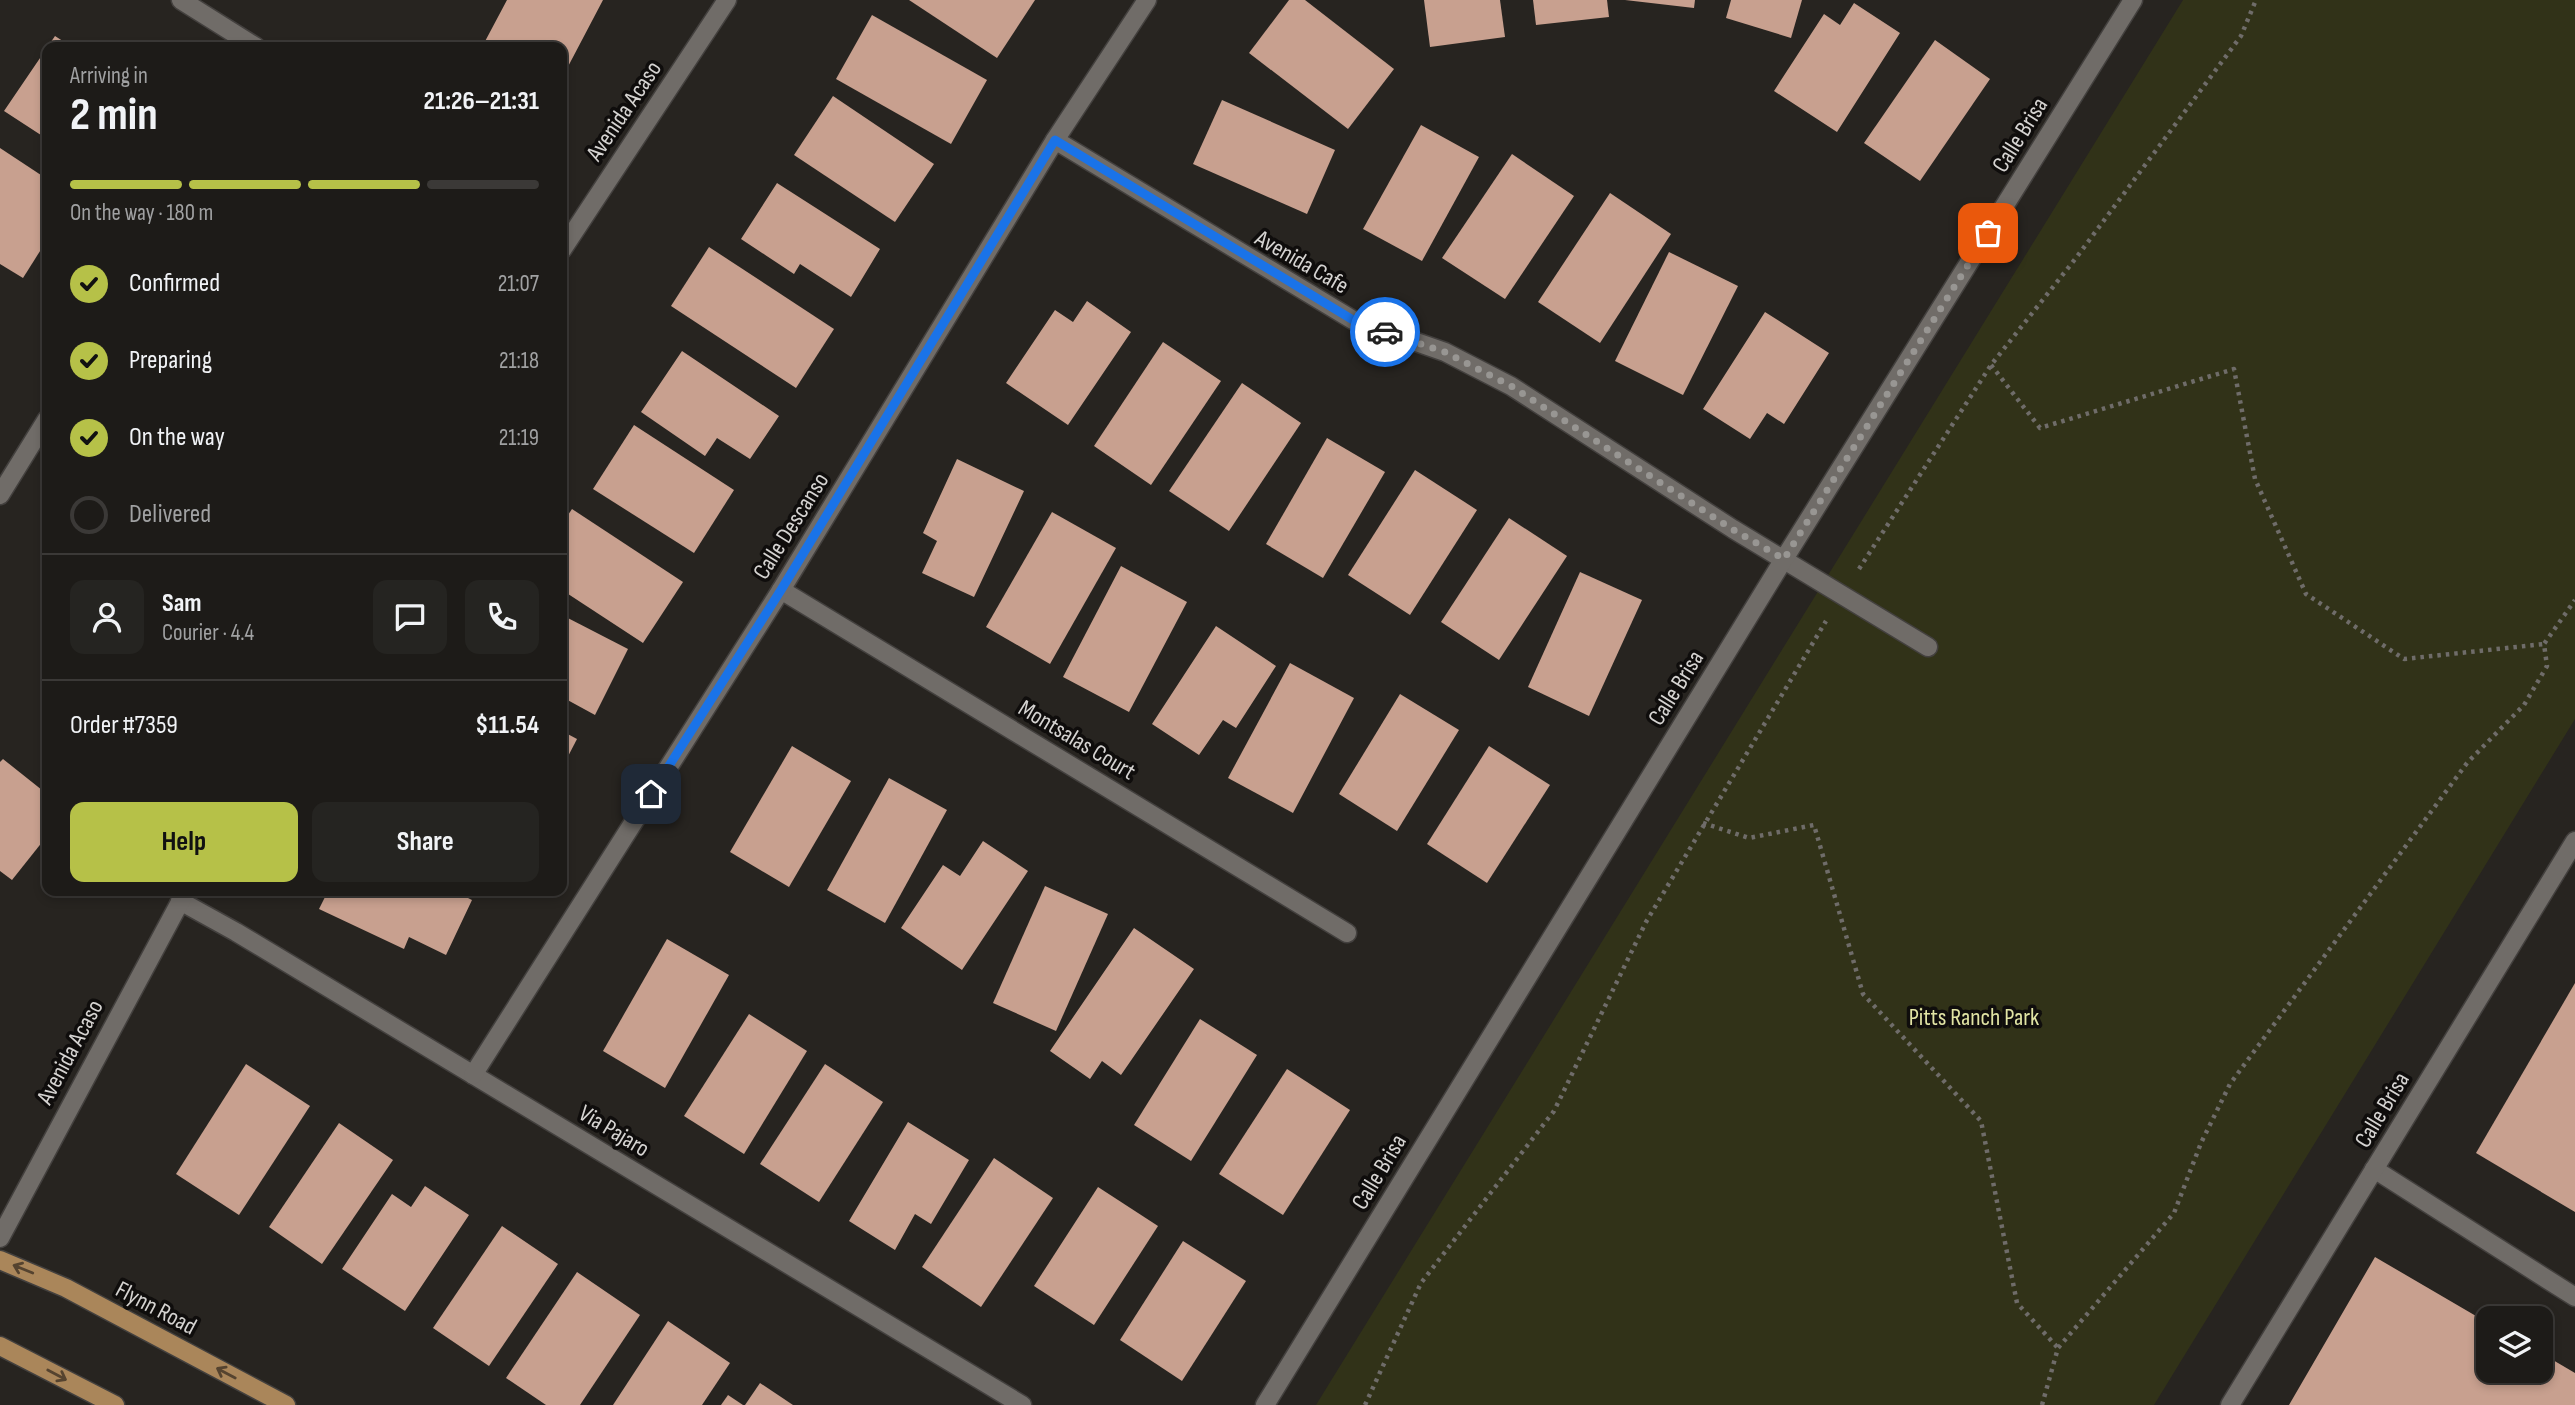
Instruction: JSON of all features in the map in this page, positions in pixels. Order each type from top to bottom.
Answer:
[{"type":"main road","name":"Flynn Road","points":[[0,1259],[54,1282],[286,1405]]},
{"type":"main road","points":[[0,1346],[114,1405]]},
{"type":"street","points":[[181,0],[248,42]]},
{"type":"street","name":"Avenida Acaso","points":[[567,228],[727,0]]},
{"type":"street","name":"Calle Descanso","points":[[473,1075],[781,590],[1055,140],[1147,0]]},
{"type":"street","name":"Calle Brisa","points":[[1265,1405],[1784,559],[2133,0]]},
{"type":"street","name":"Avenida Cafe","points":[[1055,140],[1353,320],[1445,352],[1511,386],[1732,529],[1928,647]]},
{"type":"street","points":[[0,495],[42,427]]},
{"type":"street","name":"Montsalas Court","points":[[781,590],[1347,933]]},
{"type":"street","name":"Calle Brisa","points":[[2230,1405],[2575,841]]},
{"type":"street","name":"Avenida Acaso","points":[[0,1238],[183,896]]},
{"type":"street","name":"Via Pajaro","points":[[183,896],[473,1075],[1022,1405]]},
{"type":"street","points":[[2374,1169],[2575,1297]]},
{"type":"path","points":[[1365,1405],[1421,1283],[1554,1111],[1646,922],[1703,822],[1842,594],[1991,365],[2076,258],[2242,36],[2256,0]]},
{"type":"path","points":[[1991,365],[2040,428],[2234,369],[2255,479],[2306,594],[2404,659],[2543,644]]},
{"type":"path","points":[[2042,1405],[2058,1348],[2174,1213],[2201,1143],[2230,1084],[2467,763],[2524,705],[2547,666],[2543,644],[2575,600]]},
{"type":"path","points":[[1703,822],[1749,838],[1814,825],[1863,994],[1981,1122],[2017,1303],[2058,1348]]},
{"type":"green space","name":"Pitts Ranch Park","points":[[2183,0],[2575,0],[2575,719],[2154,1405],[1316,1405]]},
{"type":"building","points":[[507,0],[603,0],[567,68],[567,42],[485,42]]},
{"type":"building","points":[[909,0],[1035,0],[997,58]]},
{"type":"building","points":[[1289,0],[1305,0],[1394,69],[1348,129],[1249,53]]},
{"type":"building","points":[[1424,0],[1500,0],[1505,37],[1430,47]]},
{"type":"building","points":[[1533,0],[1607,0],[1609,17],[1536,25]]},
{"type":"building","points":[[1625,0],[1695,0],[1694,8]]},
{"type":"building","points":[[1731,0],[1802,0],[1791,38],[1726,18]]},
{"type":"building","points":[[1854,3],[1900,33],[1837,132],[1774,91],[1824,14],[1840,25]]},
{"type":"building","points":[[872,15],[987,80],[951,144],[836,79]]},
{"type":"building","points":[[55,36],[64,42],[51,42]]},
{"type":"building","points":[[1935,40],[1990,79],[1920,181],[1864,143]]},
{"type":"building","points":[[42,55],[42,136],[4,111]]},
{"type":"building","points":[[833,96],[934,164],[895,222],[794,155]]},
{"type":"building","points":[[1222,100],[1335,150],[1307,214],[1193,164]]},
{"type":"building","points":[[1421,125],[1479,157],[1422,261],[1363,229]]},
{"type":"building","points":[[0,148],[42,176],[42,248],[23,278],[0,264]]},
{"type":"building","points":[[1512,154],[1574,196],[1505,299],[1442,258]]},
{"type":"building","points":[[777,183],[880,249],[851,297],[800,264],[794,274],[741,239]]},
{"type":"building","points":[[1610,193],[1671,234],[1600,343],[1538,302]]},
{"type":"building","points":[[709,247],[834,329],[796,388],[671,306]]},
{"type":"building","points":[[1669,252],[1738,286],[1683,395],[1615,361]]},
{"type":"building","points":[[1087,301],[1131,332],[1068,425],[1006,383],[1055,310],[1073,322]]},
{"type":"building","points":[[1765,312],[1829,353],[1784,424],[1767,413],[1750,439],[1703,409]]},
{"type":"building","points":[[1163,342],[1221,381],[1151,485],[1094,446]]},
{"type":"building","points":[[682,351],[779,416],[750,459],[717,438],[705,456],[641,412]]},
{"type":"building","points":[[1242,383],[1301,423],[1229,531],[1169,491]]},
{"type":"building","points":[[634,425],[734,490],[694,553],[593,489]]},
{"type":"building","points":[[1327,438],[1385,472],[1323,578],[1266,544]]},
{"type":"building","points":[[957,459],[1024,491],[974,597],[922,573],[937,541],[923,533]]},
{"type":"building","points":[[1415,470],[1477,510],[1410,615],[1348,575]]},
{"type":"building","points":[[572,509],[683,582],[643,643],[567,593],[567,516]]},
{"type":"building","points":[[1052,512],[1116,548],[1050,664],[986,627]]},
{"type":"building","points":[[1509,518],[1567,556],[1499,660],[1441,622]]},
{"type":"building","points":[[1121,566],[1187,602],[1129,712],[1063,677]]},
{"type":"building","points":[[1580,572],[1642,600],[1589,716],[1528,687]]},
{"type":"building","points":[[567,618],[628,649],[595,715],[567,700]]},
{"type":"building","points":[[1216,626],[1276,666],[1236,728],[1223,720],[1199,755],[1152,724]]},
{"type":"building","points":[[1290,663],[1354,698],[1293,813],[1228,778]]},
{"type":"building","points":[[1400,694],[1459,730],[1397,831],[1339,794]]},
{"type":"building","points":[[567,734],[577,739],[567,758]]},
{"type":"building","points":[[792,746],[851,781],[789,887],[730,852]]},
{"type":"building","points":[[1489,746],[1550,785],[1487,883],[1427,844]]},
{"type":"building","points":[[3,759],[42,790],[42,842],[12,880],[0,871],[0,762]]},
{"type":"building","points":[[889,778],[947,810],[885,923],[827,890]]},
{"type":"building","points":[[983,841],[1028,871],[962,970],[901,928],[943,865],[960,876]]},
{"type":"building","points":[[1045,886],[1108,914],[1056,1031],[993,1003]]},
{"type":"building","points":[[326,896],[464,896],[472,900],[446,955],[409,937],[404,949],[319,909]]},
{"type":"building","points":[[1134,928],[1194,969],[1121,1075],[1102,1061],[1090,1079],[1050,1051]]},
{"type":"building","points":[[667,939],[729,975],[665,1088],[603,1051]]},
{"type":"building","points":[[2575,983],[2575,1212],[2476,1153]]},
{"type":"building","points":[[749,1014],[807,1051],[744,1154],[684,1116]]},
{"type":"building","points":[[1200,1019],[1257,1055],[1191,1161],[1134,1125]]},
{"type":"building","points":[[246,1064],[310,1106],[239,1215],[176,1174]]},
{"type":"building","points":[[825,1064],[883,1102],[819,1202],[760,1164]]},
{"type":"building","points":[[1287,1069],[1350,1110],[1283,1215],[1219,1174]]},
{"type":"building","points":[[908,1122],[969,1160],[931,1224],[915,1214],[895,1250],[849,1221]]},
{"type":"building","points":[[339,1123],[393,1160],[322,1264],[269,1227]]},
{"type":"building","points":[[994,1158],[1053,1198],[981,1307],[922,1267]]},
{"type":"building","points":[[425,1186],[469,1215],[405,1311],[342,1269],[392,1194],[411,1207]]},
{"type":"building","points":[[1098,1187],[1158,1226],[1094,1325],[1034,1286]]},
{"type":"building","points":[[502,1226],[558,1264],[489,1366],[433,1328]]},
{"type":"building","points":[[1183,1241],[1246,1281],[1182,1381],[1120,1340]]},
{"type":"building","points":[[2375,1257],[2476,1316],[2476,1383],[2553,1383],[2553,1360],[2575,1373],[2575,1405],[2289,1405]]},
{"type":"building","points":[[577,1272],[640,1315],[580,1405],[546,1405],[506,1378]]},
{"type":"building","points":[[668,1321],[730,1363],[702,1405],[613,1405]]},
{"type":"building","points":[[760,1383],[793,1405],[745,1405]]},
{"type":"building","points":[[728,1395],[743,1405],[721,1405]]},
{"type":"way so far","points":[[1385,332],[1445,352],[1511,386],[1732,529],[1784,559],[1988,233]]},
{"type":"route","points":[[651,794],[781,590],[1055,140],[1109,171],[1234,251],[1353,320],[1385,332]]}]
